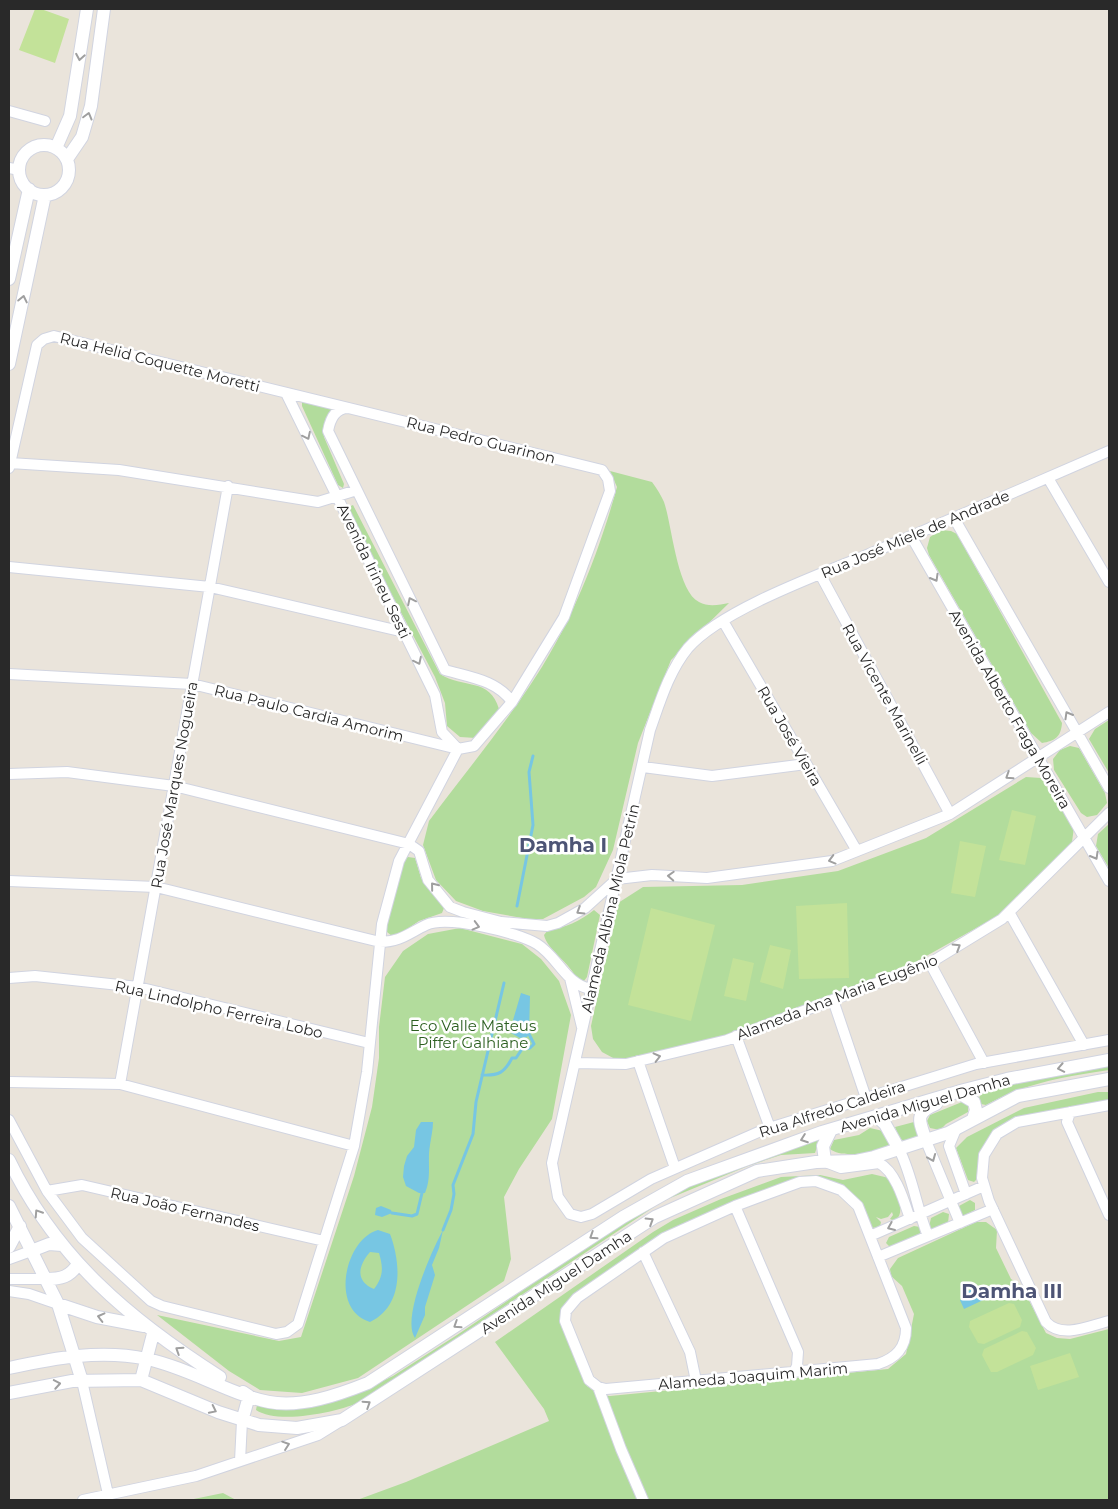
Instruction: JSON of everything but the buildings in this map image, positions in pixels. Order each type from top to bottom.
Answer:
[{"type":"street","points":[[56,148],[70,116],[87,9]]},
{"type":"street","points":[[67,159],[82,137],[91,106],[104,9]]},
{"type":"street","points":[[9,111],[45,121]]},
{"type":"street","points":[[39,146],[56,148],[67,159],[69,175],[66,183],[60,189],[45,195],[29,189],[14,169],[31,149],[39,146]]},
{"type":"street","points":[[9,279],[29,189]]},
{"type":"street","points":[[9,364],[45,195]]},
{"type":"street","name":"Rua Helid Coquette Moretti","points":[[9,465],[37,345],[44,339],[54,336],[349,408]]},
{"type":"street","name":"Avenida Irineu Sesti","points":[[286,393],[435,695],[442,732],[458,749]]},
{"type":"street","name":"Avenida Irineu Sesti","points":[[349,408],[342,408],[335,413],[328,431],[445,670],[490,683],[505,692],[512,702]]},
{"type":"street","name":"Rua Pedro Guarinon","points":[[349,408],[602,470],[608,479],[610,491],[564,617],[512,702]]},
{"type":"street","name":"Rua José Miele de Andrade","points":[[723,621],[820,574],[1109,451]]},
{"type":"street","points":[[9,465],[119,470],[228,486],[318,502],[337,498],[357,490]]},
{"type":"street","points":[[1048,478],[1109,582]]},
{"type":"street","name":"Rua José Marques Nogueira","points":[[120,1084],[228,486]]},
{"type":"street","points":[[954,518],[1109,788]]},
{"type":"street","name":"Avenida Alberto Fraga Moreira","points":[[911,536],[1109,882]]},
{"type":"street","points":[[9,567],[210,587],[404,632]]},
{"type":"street","name":"Rua Vicente Marinelli","points":[[820,574],[950,814]]},
{"type":"street","name":"Rua José Vieira","points":[[723,621],[857,851]]},
{"type":"street","name":"Alameda Albina Miola Petrin","points":[[570,1214],[558,1198],[552,1162],[650,730],[664,691],[688,647],[723,621]]},
{"type":"street","name":"Rua Paulo Cardia Amorim","points":[[9,674],[192,684],[458,749]]},
{"type":"street","points":[[9,1120],[47,1191],[82,1238],[151,1301],[162,1306],[276,1334],[287,1332],[298,1324],[354,1146],[367,1072],[382,924],[399,861],[458,749],[474,746],[512,702]]},
{"type":"street","points":[[9,774],[67,772],[174,786],[409,844],[419,851],[428,880],[450,907],[501,922],[547,926],[558,923],[585,908],[617,879],[652,875],[707,878],[832,861],[950,814],[1109,712]]},
{"type":"street","points":[[643,767],[712,776],[806,764]]},
{"type":"street","name":"Alameda Ana Maria Eugênio","points":[[575,1063],[626,1064],[736,1036],[930,963],[1002,919],[1109,813]]},
{"type":"street","points":[[9,881],[156,887],[380,942],[393,942],[404,938],[427,924],[446,921],[463,922],[525,938],[538,945],[576,985],[592,990]]},
{"type":"street","points":[[1009,912],[1084,1045]]},
{"type":"street","points":[[930,963],[984,1063]]},
{"type":"street","name":"Rua Lindolpho Ferreira Lobo","points":[[9,978],[34,976],[138,987],[369,1043]]},
{"type":"street","points":[[570,977],[582,1030]]},
{"type":"street","points":[[833,1000],[866,1098]]},
{"type":"street","points":[[736,1036],[770,1128]]},
{"type":"street","name":"Rua Alfredo Caldeira","points":[[570,1214],[581,1217],[592,1214],[651,1179],[770,1128],[984,1063],[1109,1040]]},
{"type":"street","name":"Avenida Miguel Damha","points":[[9,1368],[96,1353],[145,1359],[174,1366],[249,1396],[283,1403],[333,1396],[368,1383],[623,1217],[687,1181],[831,1130],[956,1092],[1007,1079],[1109,1060]]},
{"type":"street","points":[[638,1061],[675,1168]]},
{"type":"street","name":"Avenida Miguel Damha","points":[[9,1393],[82,1381],[141,1380],[242,1421],[297,1428],[342,1420],[655,1217],[757,1171],[825,1161],[855,1161],[926,1141],[956,1129],[1018,1096],[1109,1079]]},
{"type":"street","points":[[9,1082],[120,1084],[354,1146]]},
{"type":"street","points":[[960,1223],[920,1124],[922,1112],[956,1092],[964,1094],[974,1102],[976,1110],[973,1120]]},
{"type":"street","points":[[1109,1105],[1016,1122],[997,1134],[984,1155],[983,1182],[993,1209],[1041,1314],[1052,1328],[1061,1331],[1072,1330],[1109,1321]]},
{"type":"street","points":[[1070,1112],[1067,1122],[1109,1215]]},
{"type":"street","points":[[876,1116],[885,1124],[909,1169],[915,1217]]},
{"type":"street","points":[[956,1129],[951,1137],[950,1150],[966,1194]]},
{"type":"street","points":[[831,1130],[823,1146],[825,1161],[841,1168],[879,1163],[892,1176],[928,1236]]},
{"type":"street","points":[[9,1160],[38,1215],[78,1264],[149,1330],[249,1396],[242,1421],[240,1461]]},
{"type":"street","points":[[643,1500],[620,1449],[598,1387],[590,1380],[565,1321],[566,1311],[577,1298],[664,1238],[735,1206],[800,1182],[816,1181],[829,1184],[841,1190],[858,1206],[878,1257],[993,1209]]},
{"type":"street","points":[[870,1236],[966,1194],[983,1182]]},
{"type":"street","name":"Rua João Fernandes","points":[[47,1191],[82,1185],[324,1241]]},
{"type":"street","points":[[9,1206],[58,1304],[82,1381],[108,1494]]},
{"type":"street","points":[[735,1206],[798,1352],[797,1366],[794,1372]]},
{"type":"street","points":[[9,1246],[20,1226]]},
{"type":"street","points":[[9,1258],[50,1244],[62,1245]]},
{"type":"street","points":[[643,1252],[690,1352],[696,1381]]},
{"type":"street","name":"Alameda Joaquim Marim","points":[[598,1387],[606,1389],[794,1372],[878,1364],[889,1360],[902,1348],[906,1337],[906,1328],[878,1257]]},
{"type":"street","points":[[9,1279],[65,1277],[78,1264]]},
{"type":"street","points":[[9,1296],[14,1292],[97,1317],[149,1330]]},
{"type":"street","points":[[141,1380],[149,1330]]},
{"type":"street","points":[[83,1500],[196,1476],[318,1435],[342,1420]]},
{"type":"green space","points":[[35,9],[41,9],[69,19],[55,63],[19,50]]},
{"type":"green space","points":[[302,401],[332,409],[323,427],[324,437],[344,484],[343,488],[338,485],[302,406]]},
{"type":"green space","points":[[610,471],[652,482],[664,502],[680,572],[685,585],[699,602],[706,605],[729,603],[671,660],[638,743],[613,850],[596,887],[584,897],[543,919],[528,919],[483,911],[456,901],[436,880],[423,845],[429,821],[529,687],[570,616],[592,565],[617,487]]},
{"type":"green space","points":[[353,505],[440,674],[482,688],[495,699],[499,709],[476,738],[460,737],[447,726],[445,703],[435,677],[346,508]]},
{"type":"green space","points":[[941,530],[957,534],[1062,723],[1059,735],[1056,738],[1042,743],[1031,733],[929,555],[927,548],[930,537]]},
{"type":"green space","points":[[1109,720],[1109,773],[1089,739],[1095,729]]},
{"type":"green space","points":[[1070,746],[1079,748],[1105,793],[1107,803],[1097,815],[1087,817],[1081,813],[1054,770],[1053,759],[1060,750]]},
{"type":"green space","points":[[1026,777],[1041,778],[1074,827],[1072,842],[996,917],[912,964],[726,1035],[637,1058],[615,1059],[602,1052],[593,1039],[591,1026],[618,903],[643,887],[742,885],[838,871],[926,838]]},
{"type":"green space","points":[[1012,810],[1036,816],[1025,865],[999,860]]},
{"type":"green space","points":[[1109,824],[1109,868],[1096,846],[1098,834]]},
{"type":"green space","points":[[960,841],[986,846],[975,897],[951,893]]},
{"type":"green space","points":[[408,857],[415,858],[421,878],[444,908],[442,913],[419,921],[397,936],[392,936],[387,932],[386,926],[403,859]]},
{"type":"green space","points":[[847,903],[849,978],[799,979],[796,906]]},
{"type":"green space","points":[[651,908],[715,925],[691,1021],[628,1005]]},
{"type":"green space","points":[[594,910],[600,915],[587,977],[584,981],[577,980],[570,968],[546,941],[544,935],[548,930],[572,923]]},
{"type":"green space","name":"Eco Valle Mateus Piffer Galhiane","points":[[460,928],[522,944],[541,959],[559,981],[571,1015],[552,1119],[519,1169],[504,1197],[511,1259],[504,1281],[358,1378],[302,1393],[260,1390],[229,1371],[157,1315],[279,1341],[301,1337],[354,1176],[372,1107],[379,1058],[379,1027],[385,977],[403,951],[428,934]]},
{"type":"green space","points":[[770,945],[791,950],[783,989],[760,982]]},
{"type":"green space","points":[[733,958],[754,963],[746,1001],[724,996]]},
{"type":"green space","points":[[1109,1063],[1109,1070],[1076,1075],[1031,1086],[986,1105],[981,1104],[979,1098],[982,1091]]},
{"type":"green space","points":[[1098,1092],[1109,1092],[1109,1102],[1017,1119],[979,1159],[976,1180],[974,1182],[968,1180],[956,1148],[967,1137],[1024,1108]]},
{"type":"green space","points":[[962,1102],[968,1105],[968,1112],[946,1124],[940,1130],[930,1128],[927,1121],[930,1115]]},
{"type":"green space","points":[[914,1122],[919,1135],[905,1141],[900,1139],[895,1127]]},
{"type":"green space","points":[[870,1128],[883,1131],[890,1144],[877,1150],[860,1154],[843,1154],[830,1149],[834,1140],[859,1135]]},
{"type":"green space","points":[[820,1138],[815,1153],[781,1155],[748,1166],[663,1201],[362,1401],[325,1413],[293,1417],[266,1414],[256,1410],[257,1405],[372,1386],[393,1376],[457,1335],[658,1198]]},
{"type":"green space","points":[[872,1174],[889,1178],[897,1194],[900,1211],[899,1217],[895,1221],[890,1219],[893,1215],[892,1212],[888,1217],[881,1219],[876,1217],[881,1222],[880,1227],[871,1228],[854,1197],[842,1186],[825,1179],[732,1204],[573,1297],[562,1311],[561,1325],[587,1386],[600,1395],[610,1396],[888,1369],[906,1354],[914,1314],[902,1286],[891,1276],[890,1269],[898,1258],[976,1222],[986,1222],[997,1230],[996,1248],[1011,1279],[1021,1285],[1046,1333],[1057,1338],[1070,1339],[1109,1329],[1109,1500],[357,1500],[406,1482],[549,1421],[544,1409],[495,1342],[653,1232],[673,1220],[721,1199],[781,1177],[820,1175],[843,1180]]},
{"type":"green space","points":[[970,1200],[975,1203],[975,1210],[963,1216],[959,1214],[959,1206]]},
{"type":"green space","points":[[943,1212],[949,1214],[948,1223],[932,1229],[929,1227],[931,1218]]},
{"type":"green space","points":[[914,1226],[920,1227],[920,1236],[891,1248],[886,1243],[889,1237]]},
{"type":"green space","points":[[1009,1303],[1014,1304],[1022,1320],[1020,1327],[984,1344],[978,1343],[969,1327],[970,1321]]},
{"type":"green space","points":[[1022,1331],[1027,1332],[1036,1348],[1033,1355],[997,1372],[991,1372],[982,1355],[984,1349]]},
{"type":"green space","points":[[1070,1353],[1079,1377],[1038,1390],[1030,1366]]},
{"type":"green space","points":[[223,1493],[236,1500],[189,1500]]},
{"type":"water","points":[[521,993],[530,996],[529,1034],[527,1037],[520,1038],[511,1033],[511,1027]]},
{"type":"water","points":[[421,1122],[433,1122],[429,1151],[428,1181],[425,1193],[419,1193],[406,1186],[403,1177],[407,1156],[414,1147],[416,1130]]},
{"type":"water","points":[[381,1206],[391,1210],[392,1213],[382,1217],[375,1215],[376,1208]]},
{"type":"water","points":[[378,1230],[390,1234],[394,1245],[397,1270],[397,1283],[389,1306],[381,1315],[370,1322],[357,1315],[349,1304],[346,1290],[346,1275],[350,1260],[357,1246],[366,1236]],"holes":[[[370,1252],[379,1253],[382,1271],[380,1280],[374,1289],[364,1282],[360,1273],[363,1263]]]},
{"type":"water","points":[[443,1230],[439,1248],[432,1265],[435,1275],[425,1307],[425,1315],[415,1338],[412,1329],[412,1316],[415,1301],[426,1268]]},
{"type":"water","points":[[992,1285],[996,1294],[964,1309],[960,1300],[968,1296],[966,1292],[973,1289],[975,1292]]},
{"type":"waterway","points":[[517,906],[533,825],[529,772],[533,756]]},
{"type":"waterway","points":[[443,1230],[451,1210],[454,1194],[453,1185],[473,1134],[476,1102],[504,983]]},
{"type":"waterway","points":[[482,1075],[493,1075],[501,1072],[507,1067],[512,1058],[516,1058],[522,1049],[530,1048],[534,1044],[529,1034]]},
{"type":"waterway","points":[[392,1213],[412,1216],[417,1214],[422,1193]]},
{"type":"district","name":"Damha I","points":[[563,845]]},
{"type":"district","name":"Damha III","points":[[1012,1291]]}]
